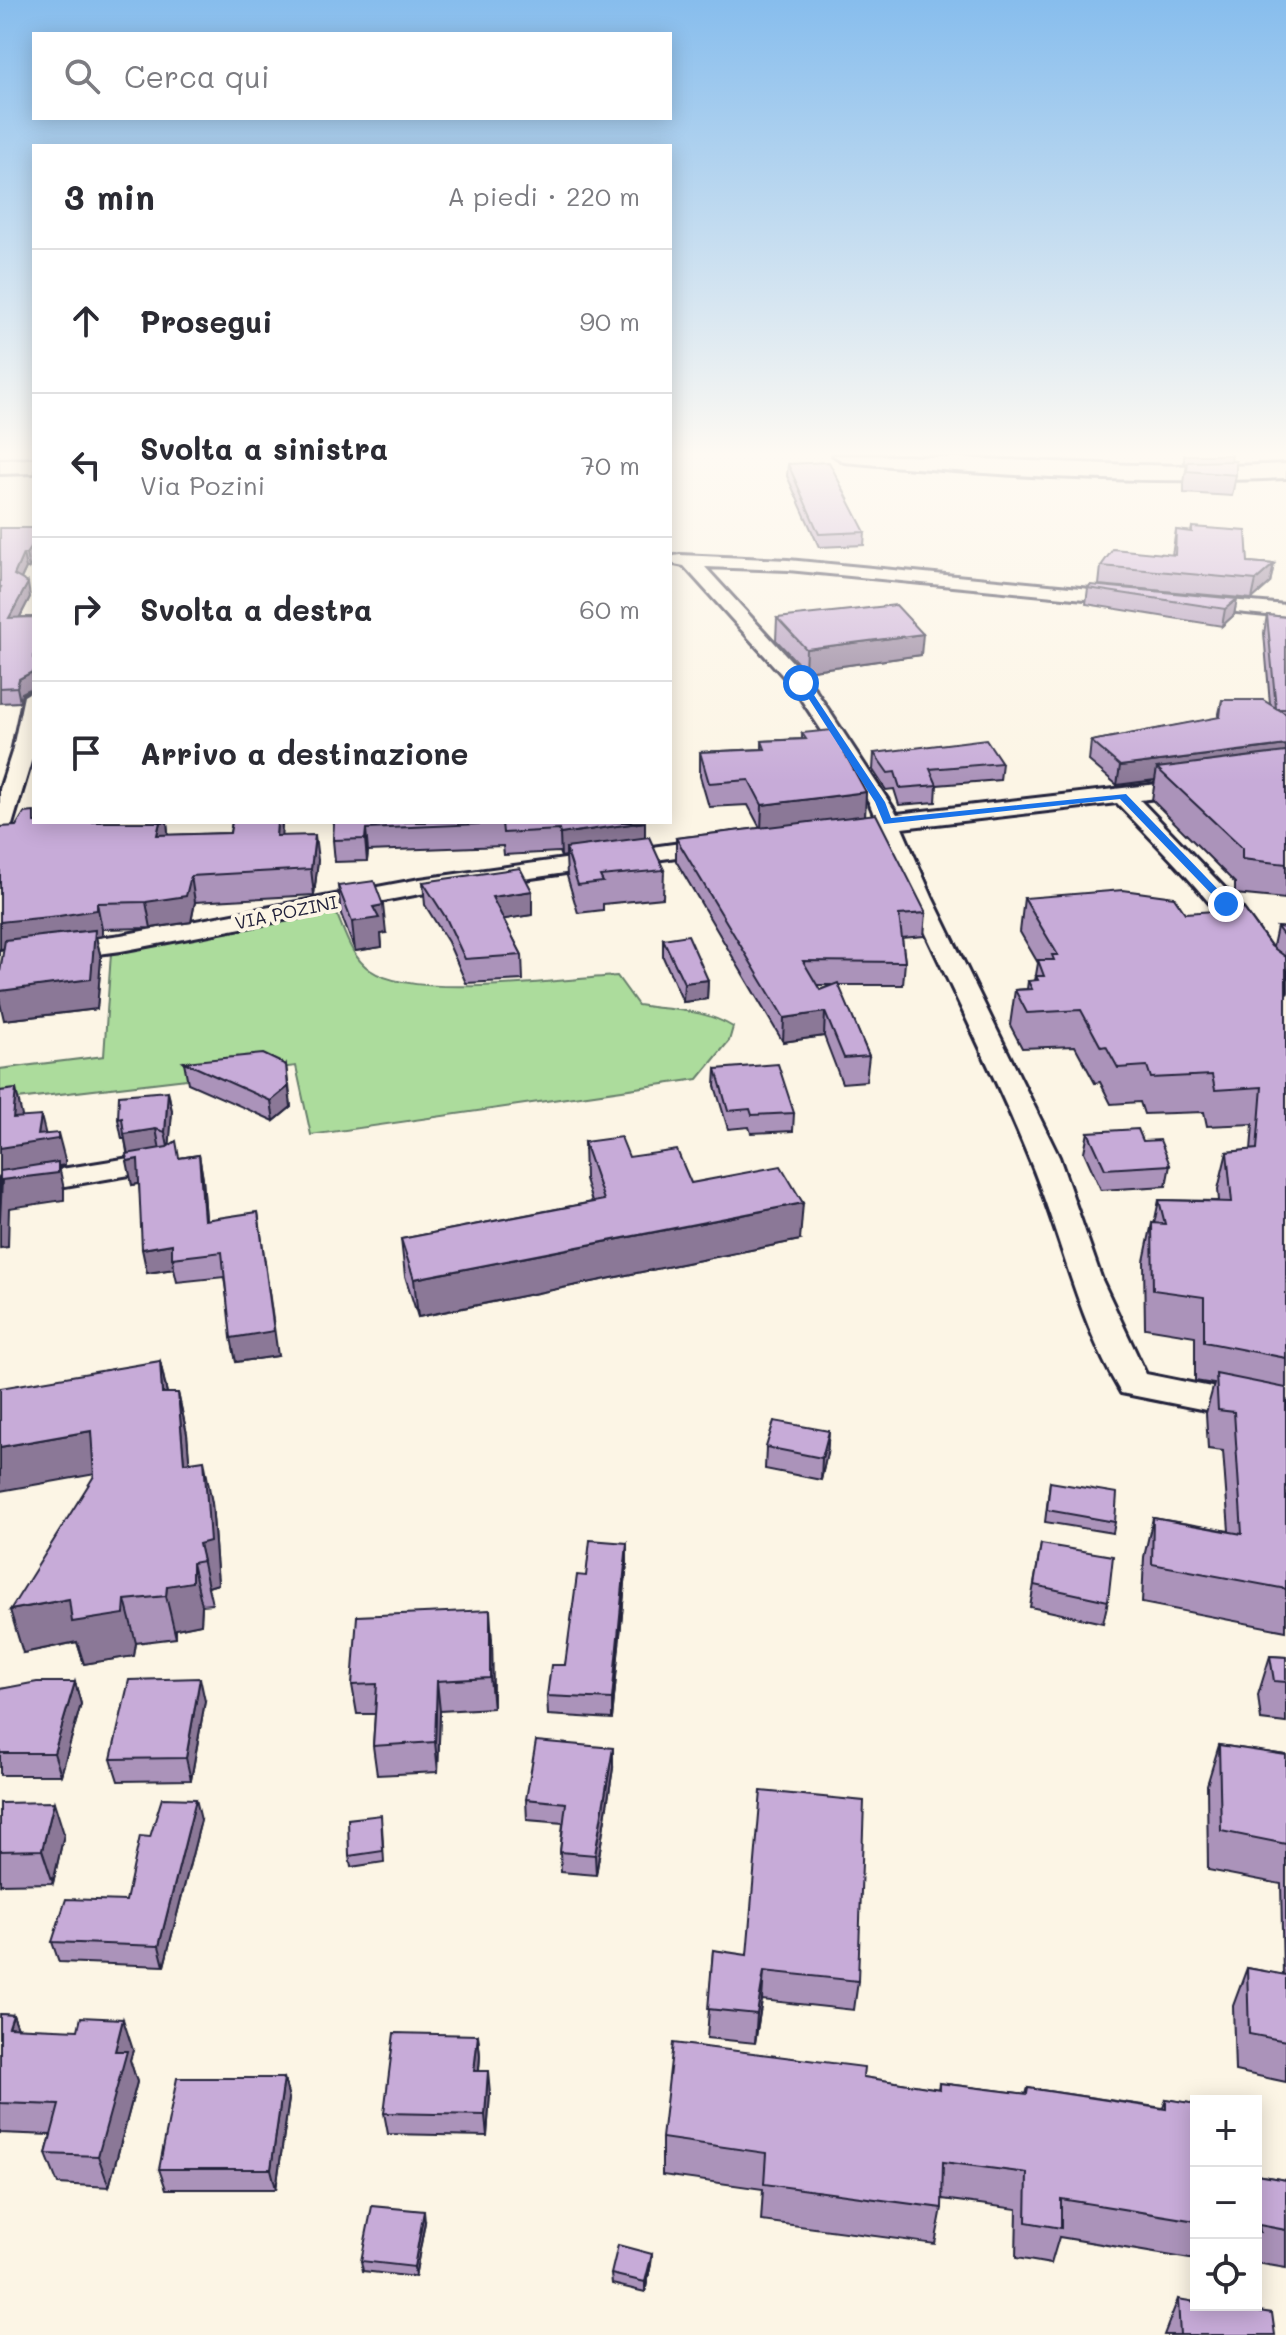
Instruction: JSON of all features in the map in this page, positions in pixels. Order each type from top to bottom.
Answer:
[{"type":"street","points":[[684,564],[801,683],[880,802],[985,1038],[1044,1157],[1086,1280],[1133,1384],[1286,1414]]},
{"type":"street","points":[[766,564],[1143,598]]},
{"type":"street","points":[[1175,601],[1286,611]]},
{"type":"street","points":[[0,825],[23,752],[32,706]]},
{"type":"street","points":[[813,832],[1212,784]]},
{"type":"street","points":[[1123,796],[1226,904],[1273,972],[1286,984]]},
{"type":"street","name":"VIA POZINI","points":[[0,959],[65,953],[189,933],[322,904],[738,842]]},
{"type":"street","points":[[0,1188],[160,1162]]},
{"type":"green space","points":[[336,912],[349,944],[363,965],[391,979],[419,984],[489,986],[617,976],[638,1005],[710,1016],[733,1027],[729,1041],[698,1079],[311,1135],[296,1066],[0,1101],[0,1069],[104,1056],[111,953]]},
{"type":"building","points":[[0,564],[19,564],[14,575],[28,583],[9,618],[32,617],[32,672],[19,679],[17,687],[0,688]]},
{"type":"building","points":[[1102,564],[1274,564],[1256,580],[1101,566]]},
{"type":"building","points":[[1090,585],[1237,599],[1225,609],[1088,588]]},
{"type":"building","points":[[896,605],[923,634],[806,649],[777,618]]},
{"type":"building","points":[[1267,615],[1286,617],[1286,709],[1278,709],[1286,714],[1286,745],[1120,766],[1091,741],[1220,717],[1222,700],[1263,700],[1276,708]]},
{"type":"building","points":[[832,730],[866,792],[762,805],[749,780],[709,783],[700,752],[765,749],[762,741],[806,739],[802,733]]},
{"type":"building","points":[[986,739],[1002,763],[930,769],[937,785],[900,788],[895,772],[888,773],[874,753]]},
{"type":"building","points":[[1286,752],[1286,864],[1242,859],[1242,848],[1157,768]]},
{"type":"building","points":[[32,812],[32,824],[160,824],[157,835],[230,833],[232,824],[277,824],[276,836],[315,835],[311,869],[191,876],[186,896],[146,902],[97,903],[97,910],[0,922],[0,827],[16,826],[24,813]]},
{"type":"building","points":[[876,814],[926,913],[899,915],[905,962],[803,961],[820,990],[838,983],[869,1056],[844,1058],[825,1012],[784,1018],[676,838]]},
{"type":"building","points":[[334,824],[479,824],[366,829],[365,839],[333,840]]},
{"type":"building","points":[[502,824],[631,824],[560,834],[559,830],[503,833]]},
{"type":"building","points":[[649,837],[664,870],[600,876],[603,882],[578,885],[566,848]]},
{"type":"building","points":[[520,868],[532,891],[492,897],[522,955],[465,959],[446,918],[423,882]]},
{"type":"building","points":[[374,881],[383,905],[373,907],[379,918],[352,922],[338,886]]},
{"type":"building","points":[[1123,890],[1174,897],[1185,913],[1244,909],[1271,946],[1286,957],[1286,1358],[1204,1342],[1204,1297],[1153,1290],[1152,1223],[1165,1224],[1159,1200],[1232,1202],[1227,1152],[1257,1149],[1262,1087],[1215,1090],[1212,1075],[1151,1078],[1147,1066],[1118,1068],[1106,1046],[1101,1047],[1081,1010],[1027,1013],[1015,990],[1032,989],[1028,981],[1044,976],[1038,960],[1054,960],[1052,955],[1058,955],[1024,898]]},
{"type":"building","points":[[1277,927],[1286,928],[1286,939]]},
{"type":"building","points":[[95,930],[91,979],[0,991],[5,940]]},
{"type":"building","points":[[688,935],[708,980],[684,983],[663,939]]},
{"type":"building","points":[[263,1054],[286,1065],[288,1087],[271,1101],[184,1062]]},
{"type":"building","points":[[778,1064],[794,1113],[752,1115],[750,1109],[728,1111],[716,1069]]},
{"type":"building","points":[[16,1089],[13,1118],[41,1116],[38,1135],[58,1133],[58,1139],[0,1148],[0,1091]]},
{"type":"building","points":[[168,1091],[165,1132],[156,1129],[124,1134],[122,1118],[118,1119],[119,1095]]},
{"type":"building","points":[[1138,1129],[1143,1141],[1160,1140],[1170,1165],[1105,1169],[1088,1132]]},
{"type":"building","points":[[621,1137],[629,1157],[677,1150],[691,1183],[781,1166],[803,1203],[414,1279],[401,1239],[604,1200],[584,1142]]},
{"type":"building","points":[[176,1141],[179,1158],[199,1155],[204,1220],[258,1212],[274,1331],[231,1338],[222,1252],[172,1258],[172,1244],[142,1249],[138,1159],[127,1161],[126,1154],[167,1147]]},
{"type":"building","points":[[58,1162],[58,1173],[2,1180],[0,1220],[0,1171]]},
{"type":"building","points":[[160,1361],[162,1393],[178,1393],[184,1463],[204,1460],[210,1541],[199,1544],[203,1561],[192,1563],[192,1582],[167,1586],[166,1596],[125,1600],[124,1614],[72,1622],[69,1599],[10,1610],[94,1476],[91,1431],[0,1447],[0,1388]]},
{"type":"building","points":[[1216,1374],[1286,1388],[1286,1589],[1152,1564],[1153,1518],[1242,1534],[1234,1412],[1218,1410]]},
{"type":"building","points":[[774,1421],[829,1431],[822,1458],[766,1447]]},
{"type":"building","points":[[1050,1482],[1117,1493],[1115,1522],[1047,1510]]},
{"type":"building","points":[[590,1540],[627,1543],[612,1699],[547,1696],[551,1665],[565,1665],[577,1575],[586,1576]]},
{"type":"building","points":[[1041,1544],[1113,1556],[1108,1601],[1034,1585]]},
{"type":"building","points":[[490,1610],[490,1678],[437,1681],[435,1742],[373,1746],[377,1684],[352,1685],[357,1616]]},
{"type":"building","points":[[1270,1656],[1286,1657],[1286,1682],[1274,1681]]},
{"type":"building","points":[[200,1678],[186,1758],[111,1759],[129,1680]]},
{"type":"building","points":[[37,1682],[75,1682],[54,1753],[0,1753],[0,1689]]},
{"type":"building","points":[[536,1741],[613,1748],[595,1855],[560,1852],[566,1803],[526,1799]]},
{"type":"building","points":[[1219,1745],[1286,1755],[1286,1844],[1221,1831]]},
{"type":"building","points":[[761,1791],[864,1801],[858,1981],[764,1971],[757,2014],[708,2009],[713,1950],[747,1955]]},
{"type":"building","points":[[162,1798],[196,1799],[159,1946],[52,1942],[66,1899],[126,1901],[140,1836],[150,1837]]},
{"type":"building","points":[[54,1802],[42,1850],[0,1851],[0,1803]]},
{"type":"building","points":[[381,1815],[383,1851],[349,1856],[348,1819]]},
{"type":"building","points":[[1247,1968],[1286,1975],[1286,2041],[1249,2034]]},
{"type":"building","points":[[0,2014],[13,2015],[9,2027],[78,2030],[81,2017],[123,2019],[115,2051],[127,2051],[98,2156],[46,2154],[59,2105],[0,2103]]},
{"type":"building","points":[[394,2033],[478,2035],[474,2071],[488,2071],[485,2115],[384,2113]]},
{"type":"building","points":[[673,2043],[864,2067],[863,2077],[940,2089],[939,2083],[1027,2094],[1028,2088],[1166,2109],[1166,2099],[1190,2103],[1190,2220],[1061,2199],[1061,2228],[1026,2222],[1027,2173],[943,2162],[942,2208],[764,2184],[766,2153],[662,2138]]},
{"type":"building","points":[[177,2078],[284,2078],[271,2169],[159,2169]]},
{"type":"building","points":[[1262,2176],[1286,2180],[1286,2230],[1262,2226]]},
{"type":"building","points":[[372,2206],[424,2211],[414,2267],[361,2261]]},
{"type":"building","points":[[618,2245],[652,2254],[645,2282],[611,2274]]},
{"type":"building","points":[[1178,2299],[1190,2301],[1190,2311],[1272,2313],[1275,2335],[1180,2335]]},
{"type":"route","points":[[801,683],[880,802],[887,822],[1123,796],[1226,904]]}]
